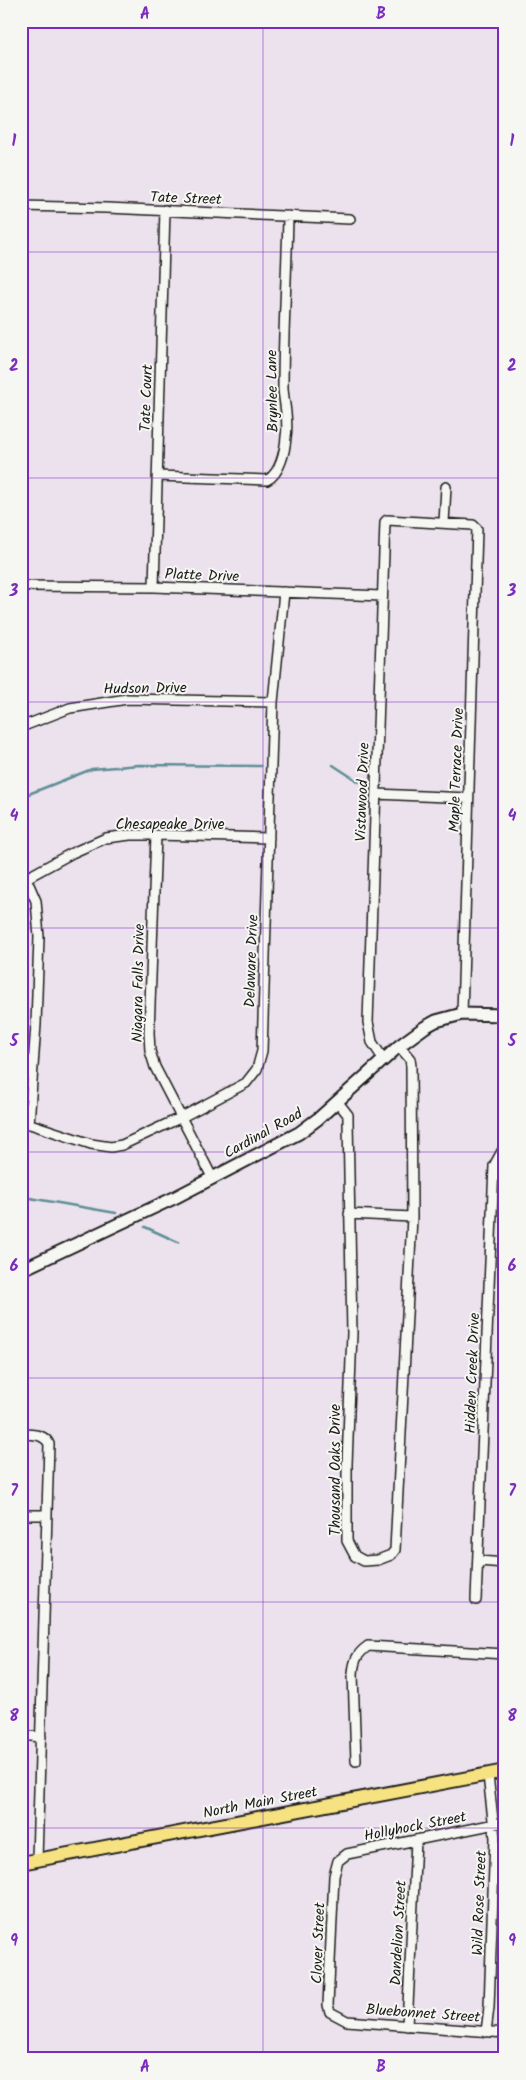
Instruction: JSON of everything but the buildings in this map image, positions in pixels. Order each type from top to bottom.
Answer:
[{"type":"main road","name":"North Main Street","points":[[21,1863],[505,1771]]},
{"type":"street","name":"Tate Street","points":[[21,206],[165,210],[350,219]]},
{"type":"street","name":"Tate Court","points":[[154,587],[165,210]]},
{"type":"street","name":"Brynlee Lane","points":[[158,476],[267,480],[273,478],[277,472],[288,424],[283,390],[288,216]]},
{"type":"street","points":[[444,522],[446,487]]},
{"type":"street","name":"Vistawood Drive","points":[[384,1060],[372,1042],[368,1022],[385,520],[444,522]]},
{"type":"street","name":"Maple Terrace Drive","points":[[444,522],[473,525],[476,527],[462,1014]]},
{"type":"street","name":"Platte Drive","points":[[21,586],[154,587],[382,596]]},
{"type":"street","name":"Delaware Drive","points":[[25,1123],[91,1144],[111,1147],[133,1141],[246,1084],[257,1069],[260,1060],[273,702],[284,592]]},
{"type":"street","name":"Hudson Drive","points":[[21,727],[70,708],[127,700],[273,702]]},
{"type":"street","points":[[376,794],[468,798]]},
{"type":"street","name":"Chesapeake Drive","points":[[24,880],[72,853],[106,838],[130,835],[156,835],[269,838]]},
{"type":"street","name":"Niagara Falls Drive","points":[[156,835],[150,1051],[155,1067],[212,1177]]},
{"type":"street","points":[[24,880],[36,901],[39,936],[36,1024],[25,1123]]},
{"type":"street","name":"Cardinal Road","points":[[21,1270],[174,1198],[299,1133],[399,1046],[436,1020],[462,1014],[505,1015]]},
{"type":"street","name":"Thousand Oaks Drive","points":[[337,1101],[348,1114],[352,1333],[346,1464],[347,1541],[356,1556],[364,1561],[378,1560],[391,1555],[395,1550],[412,1217],[411,1066],[410,1059],[399,1046]]},
{"type":"street","name":"Hidden Creek Drive","points":[[476,1600],[494,1166],[504,1148]]},
{"type":"street","points":[[349,1214],[412,1217]]},
{"type":"street","points":[[21,1434],[41,1435],[47,1438],[49,1450],[37,1860]]},
{"type":"street","points":[[21,1514],[47,1515]]},
{"type":"street","points":[[479,1561],[505,1563]]},
{"type":"street","points":[[356,1761],[354,1661],[360,1652],[368,1646],[505,1654]]},
{"type":"street","points":[[21,1735],[41,1737]]},
{"type":"street","name":"Wild Rose Street","points":[[486,2032],[489,2007],[494,1848],[488,1774]]},
{"type":"street","name":"Hollyhock Street","points":[[336,1864],[347,1854],[505,1822]]},
{"type":"street","name":"Dandelion Street","points":[[407,2026],[416,1841]]},
{"type":"street","name":"Clover Street","points":[[336,1864],[328,2005],[330,2012],[339,2018]]},
{"type":"street","name":"Bluebonnet Street","points":[[339,2018],[347,2021],[505,2033]]},
{"type":"waterway","points":[[21,797],[92,769],[139,765],[261,766]]},
{"type":"waterway","points":[[333,765],[359,782]]},
{"type":"waterway","points":[[21,1194],[30,1198],[116,1213]]},
{"type":"waterway","points":[[145,1227],[178,1242]]}]
